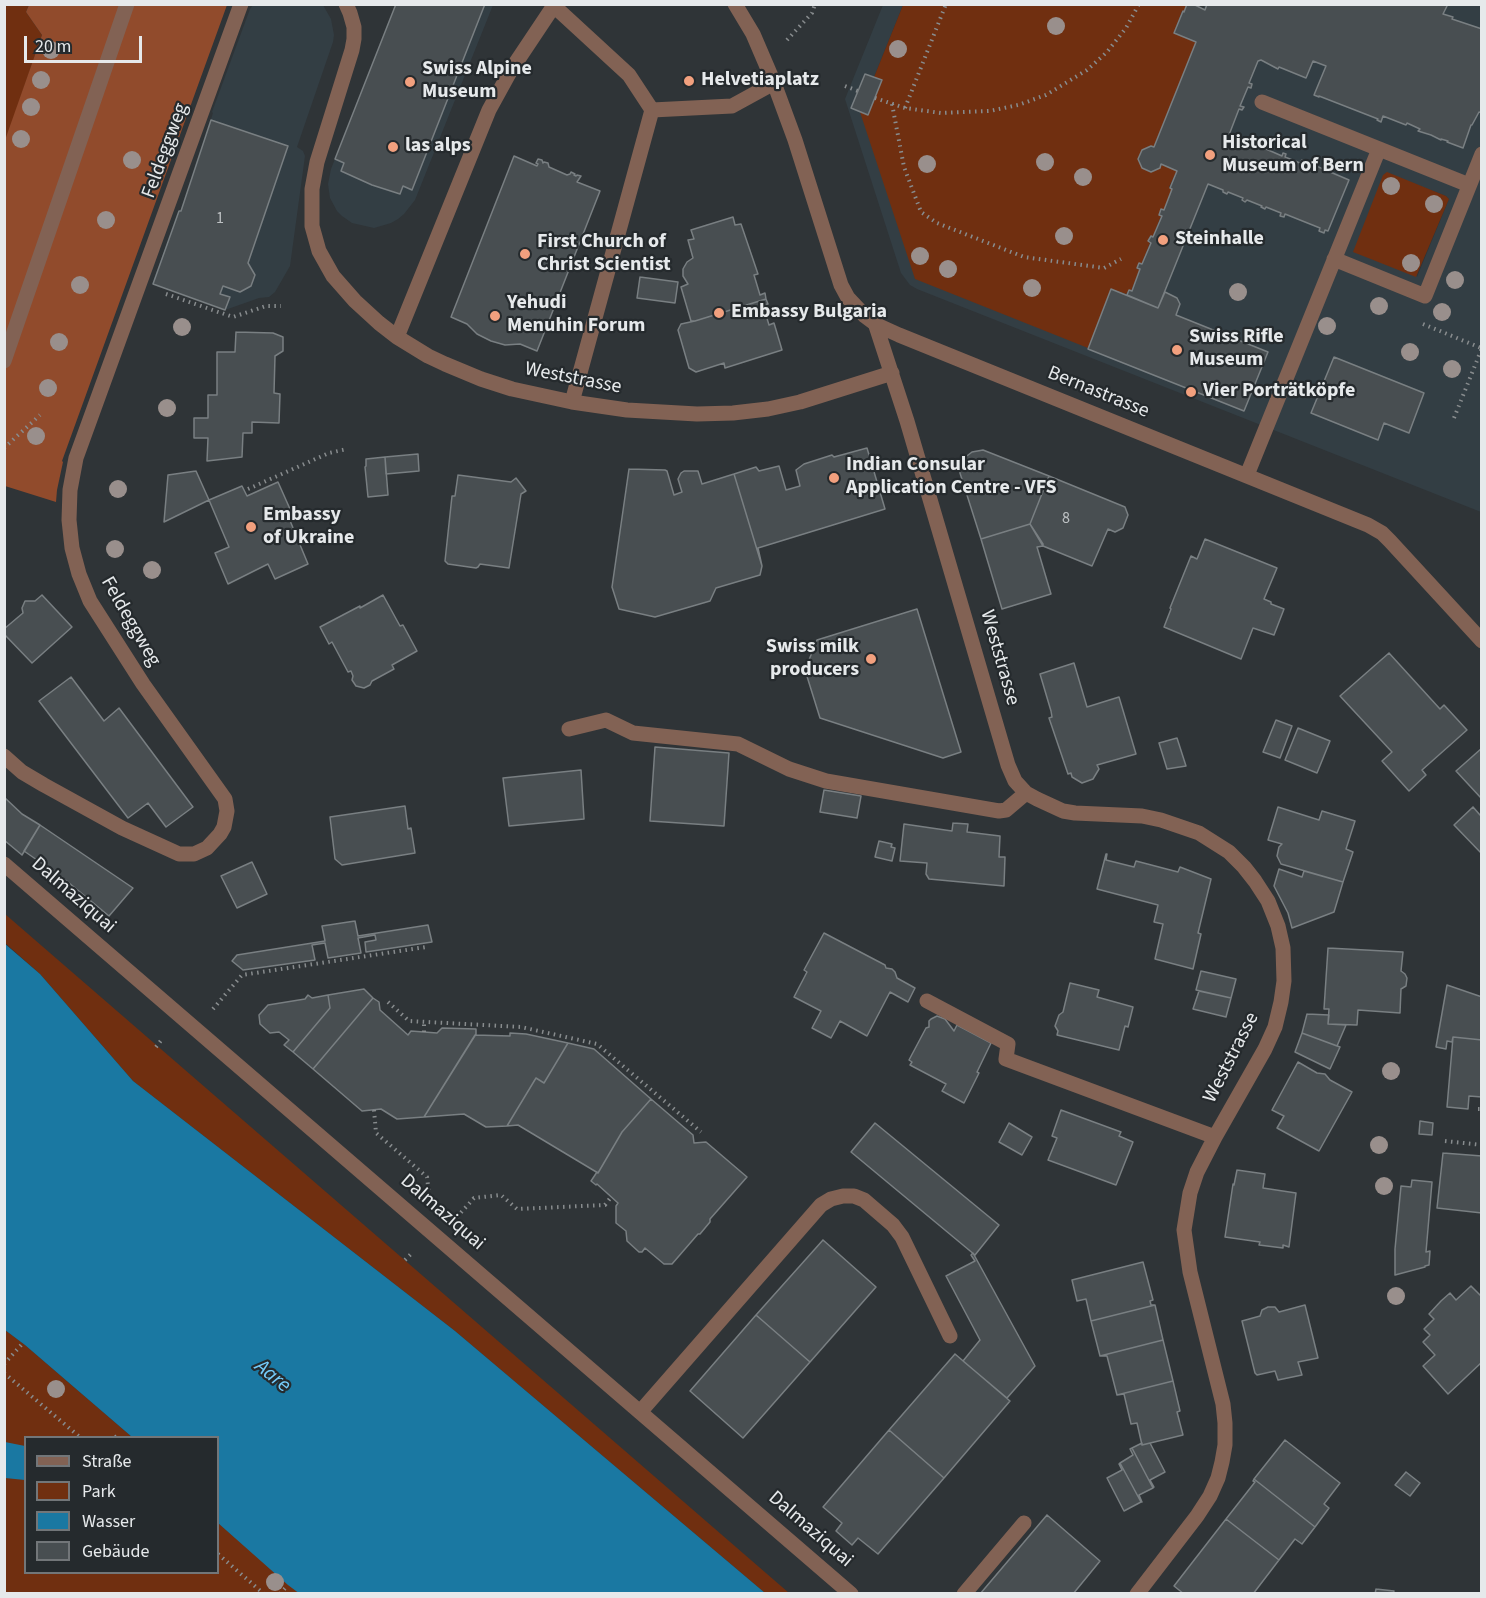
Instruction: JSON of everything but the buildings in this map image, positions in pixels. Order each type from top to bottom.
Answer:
[{"type":"street","points":[[4,361],[127,4]]},
{"type":"street","name":"Feldeggweg","points":[[4,756],[22,772],[44,786],[122,828],[178,854],[194,854],[207,848],[224,826],[227,811],[225,799],[143,684],[90,600],[79,574],[72,548],[69,520],[70,490],[76,458],[241,4]]},
{"type":"street","points":[[346,4],[354,27],[352,50],[317,162],[312,189],[312,226],[319,251],[333,276],[355,301],[397,337],[489,110],[509,74],[555,5],[629,75],[652,110],[572,402]]},
{"type":"street","points":[[652,110],[732,106],[774,83],[753,34],[735,4]]},
{"type":"street","name":"Bernastrasse","points":[[774,83],[844,292],[859,311],[875,323],[899,335],[1361,521],[1376,529],[1390,541],[1480,636]]},
{"type":"street","points":[[1262,102],[1469,185]]},
{"type":"street","points":[[1247,475],[1378,149]]},
{"type":"street","points":[[1334,259],[1425,296],[1482,154]]},
{"type":"street","name":"Weststrasse","points":[[875,323],[908,421],[1008,765],[1015,781],[1026,793],[1063,811],[1142,816],[1199,833],[1229,852],[1255,880],[1268,901],[1278,926],[1283,948],[1284,981],[1275,1028],[1197,1172],[1190,1193],[1184,1230],[1190,1272],[1223,1404],[1225,1445],[1218,1478],[1197,1516],[1137,1593]]},
{"type":"street","name":"Weststrasse","points":[[397,337],[428,356],[471,375],[512,389],[572,402],[656,413],[733,413],[768,409],[800,402],[892,373]]},
{"type":"street","points":[[569,729],[606,720],[633,733],[738,744],[789,769],[826,781],[999,811],[1006,810],[1026,793]]},
{"type":"street","name":"Dalmaziquai","points":[[4,864],[851,1593]]},
{"type":"street","points":[[927,1001],[1008,1044],[1006,1059],[1215,1137]]},
{"type":"street","points":[[641,1411],[821,1205],[843,1196],[854,1196],[864,1200],[902,1237],[950,1335]]},
{"type":"street","points":[[964,1593],[1024,1522]]},
{"type":"path","points":[[766,62],[812,13],[815,4]]},
{"type":"path","points":[[905,108],[946,4]]},
{"type":"path","points":[[875,98],[905,108],[941,113],[990,111],[1018,105],[1046,95],[1087,70],[1107,52],[1126,28],[1139,4]]},
{"type":"path","points":[[845,86],[858,91]]},
{"type":"path","points":[[892,104],[904,167],[921,212],[937,223],[1024,257],[1104,268],[1121,259]]},
{"type":"path","points":[[1425,296],[1414,321],[1481,348],[1454,418]]},
{"type":"path","points":[[180,299],[233,317],[266,306],[282,306]]},
{"type":"path","points":[[4,448],[40,416]]},
{"type":"path","points":[[248,489],[329,453],[346,449]]},
{"type":"path","points":[[195,1029],[242,975],[426,947]]},
{"type":"path","points":[[388,1002],[409,1021],[521,1027],[597,1044],[700,1132]]},
{"type":"path","points":[[424,1022],[424,1032]]},
{"type":"path","points":[[374,1110],[376,1133],[427,1178],[430,1195],[412,1215]]},
{"type":"path","points":[[677,1121],[682,1117]]},
{"type":"path","points":[[1445,1141],[1482,1145]]},
{"type":"path","points":[[439,1238],[474,1198],[501,1195],[517,1209],[605,1205],[611,1197]]},
{"type":"path","points":[[4,1364],[23,1342]]},
{"type":"path","points":[[4,1373],[80,1436]]},
{"type":"path","points":[[219,1555],[264,1593]]},
{"type":"path","points":[[280,1593],[288,1585]]},
{"type":"shaded area","points":[[1205,4],[1481,5],[1481,512],[917,289],[910,285],[901,273],[845,99],[883,5],[903,5],[860,112],[1111,289],[1137,269],[1140,262],[1142,263],[1150,236],[1153,236],[1161,217],[1158,215],[1172,189],[1169,188],[1176,171],[1160,168],[1151,172],[1142,168],[1138,159],[1142,150],[1154,147],[1195,42],[1174,33],[1182,11],[1187,5],[1203,9]],"holes":[[[1385,173],[1449,199],[1417,277]]]},
{"type":"shaded area","points":[[29,5],[227,5],[62,461],[56,502],[5,486],[4,143],[42,35],[26,12]]},
{"type":"shaded area","points":[[253,5],[323,5],[331,19],[334,35],[297,147],[303,151],[305,156],[290,266],[275,292],[269,297],[259,298],[225,310],[152,284],[179,211],[181,211],[212,112]]},
{"type":"shaded area","name":"Swiss Alpine Museum","points":[[396,5],[493,5],[415,200],[398,219],[374,228],[352,223],[342,216],[330,198],[328,184],[331,169]]},
{"type":"green space","points":[[5,5],[29,5],[26,12],[42,35],[5,143]]},
{"type":"green space","points":[[903,5],[1187,5],[1182,11],[1174,33],[1196,42],[1154,147],[1150,146],[1142,150],[1138,159],[1142,168],[1151,172],[1162,165],[1177,171],[1169,187],[1172,189],[1164,210],[1161,209],[1159,214],[1161,216],[1153,237],[1150,236],[1148,241],[1150,243],[1142,263],[1139,263],[1137,269],[1140,270],[1131,291],[1129,290],[1126,294],[1111,289],[1088,348],[915,279],[860,112]]},
{"type":"green space","points":[[1387,172],[1449,199],[1416,277],[1353,252],[1383,175]]},
{"type":"green space","points":[[5,914],[789,1593],[765,1593],[455,1331],[133,1081],[40,974],[5,943]]},
{"type":"green space","points":[[5,1330],[131,1436],[24,1436],[24,1574],[219,1574],[219,1524],[300,1593],[5,1594]]},
{"type":"water","name":"Aare","points":[[4,943],[40,974],[133,1081],[455,1331],[765,1593],[300,1594],[219,1524],[219,1436],[131,1436],[5,1330]]},
{"type":"water","points":[[5,1442],[24,1446],[24,1480],[5,1478]]},
{"type":"place","name":"Helvetiaplatz","points":[[689,81]]},
{"type":"place","name":"Swiss Alpine Museum","points":[[410,82]]},
{"type":"place","name":"las alps","points":[[393,147]]},
{"type":"place","name":"Historical Museum of Bern","points":[[1210,155]]},
{"type":"place","name":"Steinhalle","points":[[1163,240]]},
{"type":"place","name":"First Church of Christ Scientist","points":[[525,254]]},
{"type":"place","name":"Embassy Bulgaria","points":[[719,313]]},
{"type":"place","name":"Yehudi Menuhin Forum","points":[[495,316]]},
{"type":"place","name":"Swiss Rifle Museum","points":[[1177,350]]},
{"type":"place","name":"Vier Porträtköpfe","points":[[1191,392]]},
{"type":"place","name":"Indian Consular Application Centre - VFS","points":[[834,478]]},
{"type":"place","name":"Embassy of Ukraine","points":[[251,527]]},
{"type":"place","name":"Swiss milk producers","points":[[871,659]]}]
